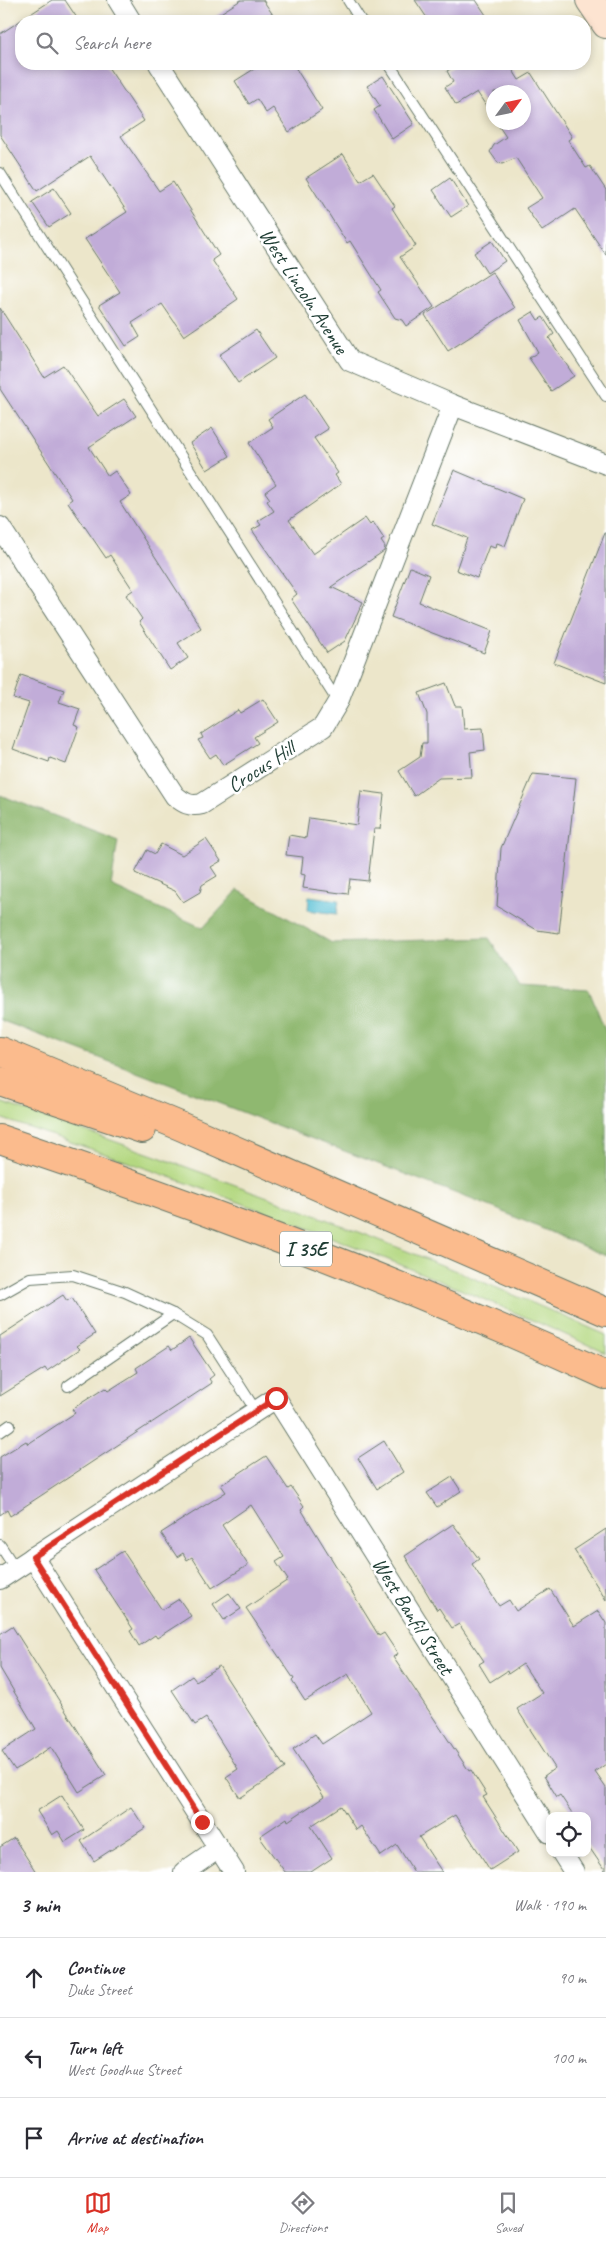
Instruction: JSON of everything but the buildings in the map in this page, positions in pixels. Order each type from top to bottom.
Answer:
[{"type":"highway","points":[[0,1051],[180,1126],[452,1245]]},
{"type":"highway","name":"I 35E","points":[[0,1081],[122,1122],[452,1245],[606,1312]]},
{"type":"highway","name":"I 35E","points":[[0,1139],[269,1235],[428,1298],[606,1375]]},
{"type":"main road","points":[[590,0],[606,24]]},
{"type":"street","points":[[118,0],[127,15]]},
{"type":"street","name":"West Lincoln Avenue","points":[[163,70],[350,361],[453,405],[606,464]]},
{"type":"street","name":"Crocus Hill","points":[[0,527],[175,796],[183,803],[193,806],[212,799],[323,727],[338,702],[453,405]]},
{"type":"street","name":"West Banfil Street","points":[[256,1410],[276,1398],[546,1827]]},
{"type":"street","points":[[8,1573],[256,1410]]},
{"type":"street","points":[[33,1557],[234,1872]]},
{"type":"street","points":[[184,1872],[219,1848]]},
{"type":"street","points":[[565,1857],[574,1872]]},
{"type":"lane","points":[[348,0],[357,15]]},
{"type":"lane","points":[[393,70],[606,396]]},
{"type":"lane","points":[[0,173],[338,702]]},
{"type":"lane","points":[[0,1295],[30,1278],[73,1275],[125,1292],[173,1314],[207,1335],[256,1410]]},
{"type":"lane","points":[[68,1386],[173,1314]]},
{"type":"lane","points":[[0,1432],[10,1425]]},
{"type":"lane","points":[[0,1544],[8,1573]]},
{"type":"green space","points":[[0,795],[118,840],[111,886],[203,928],[238,890],[332,943],[489,938],[520,986],[589,990],[606,1032],[606,1256],[494,1208],[0,1020]]},
{"type":"green space","points":[[0,1102],[306,1211],[457,1271],[606,1335],[606,1353],[382,1257],[154,1171],[0,1118]]},
{"type":"water","points":[[309,896],[339,900],[337,914],[308,910]]},
{"type":"route","points":[[202,1822],[33,1557],[276,1398]]}]
